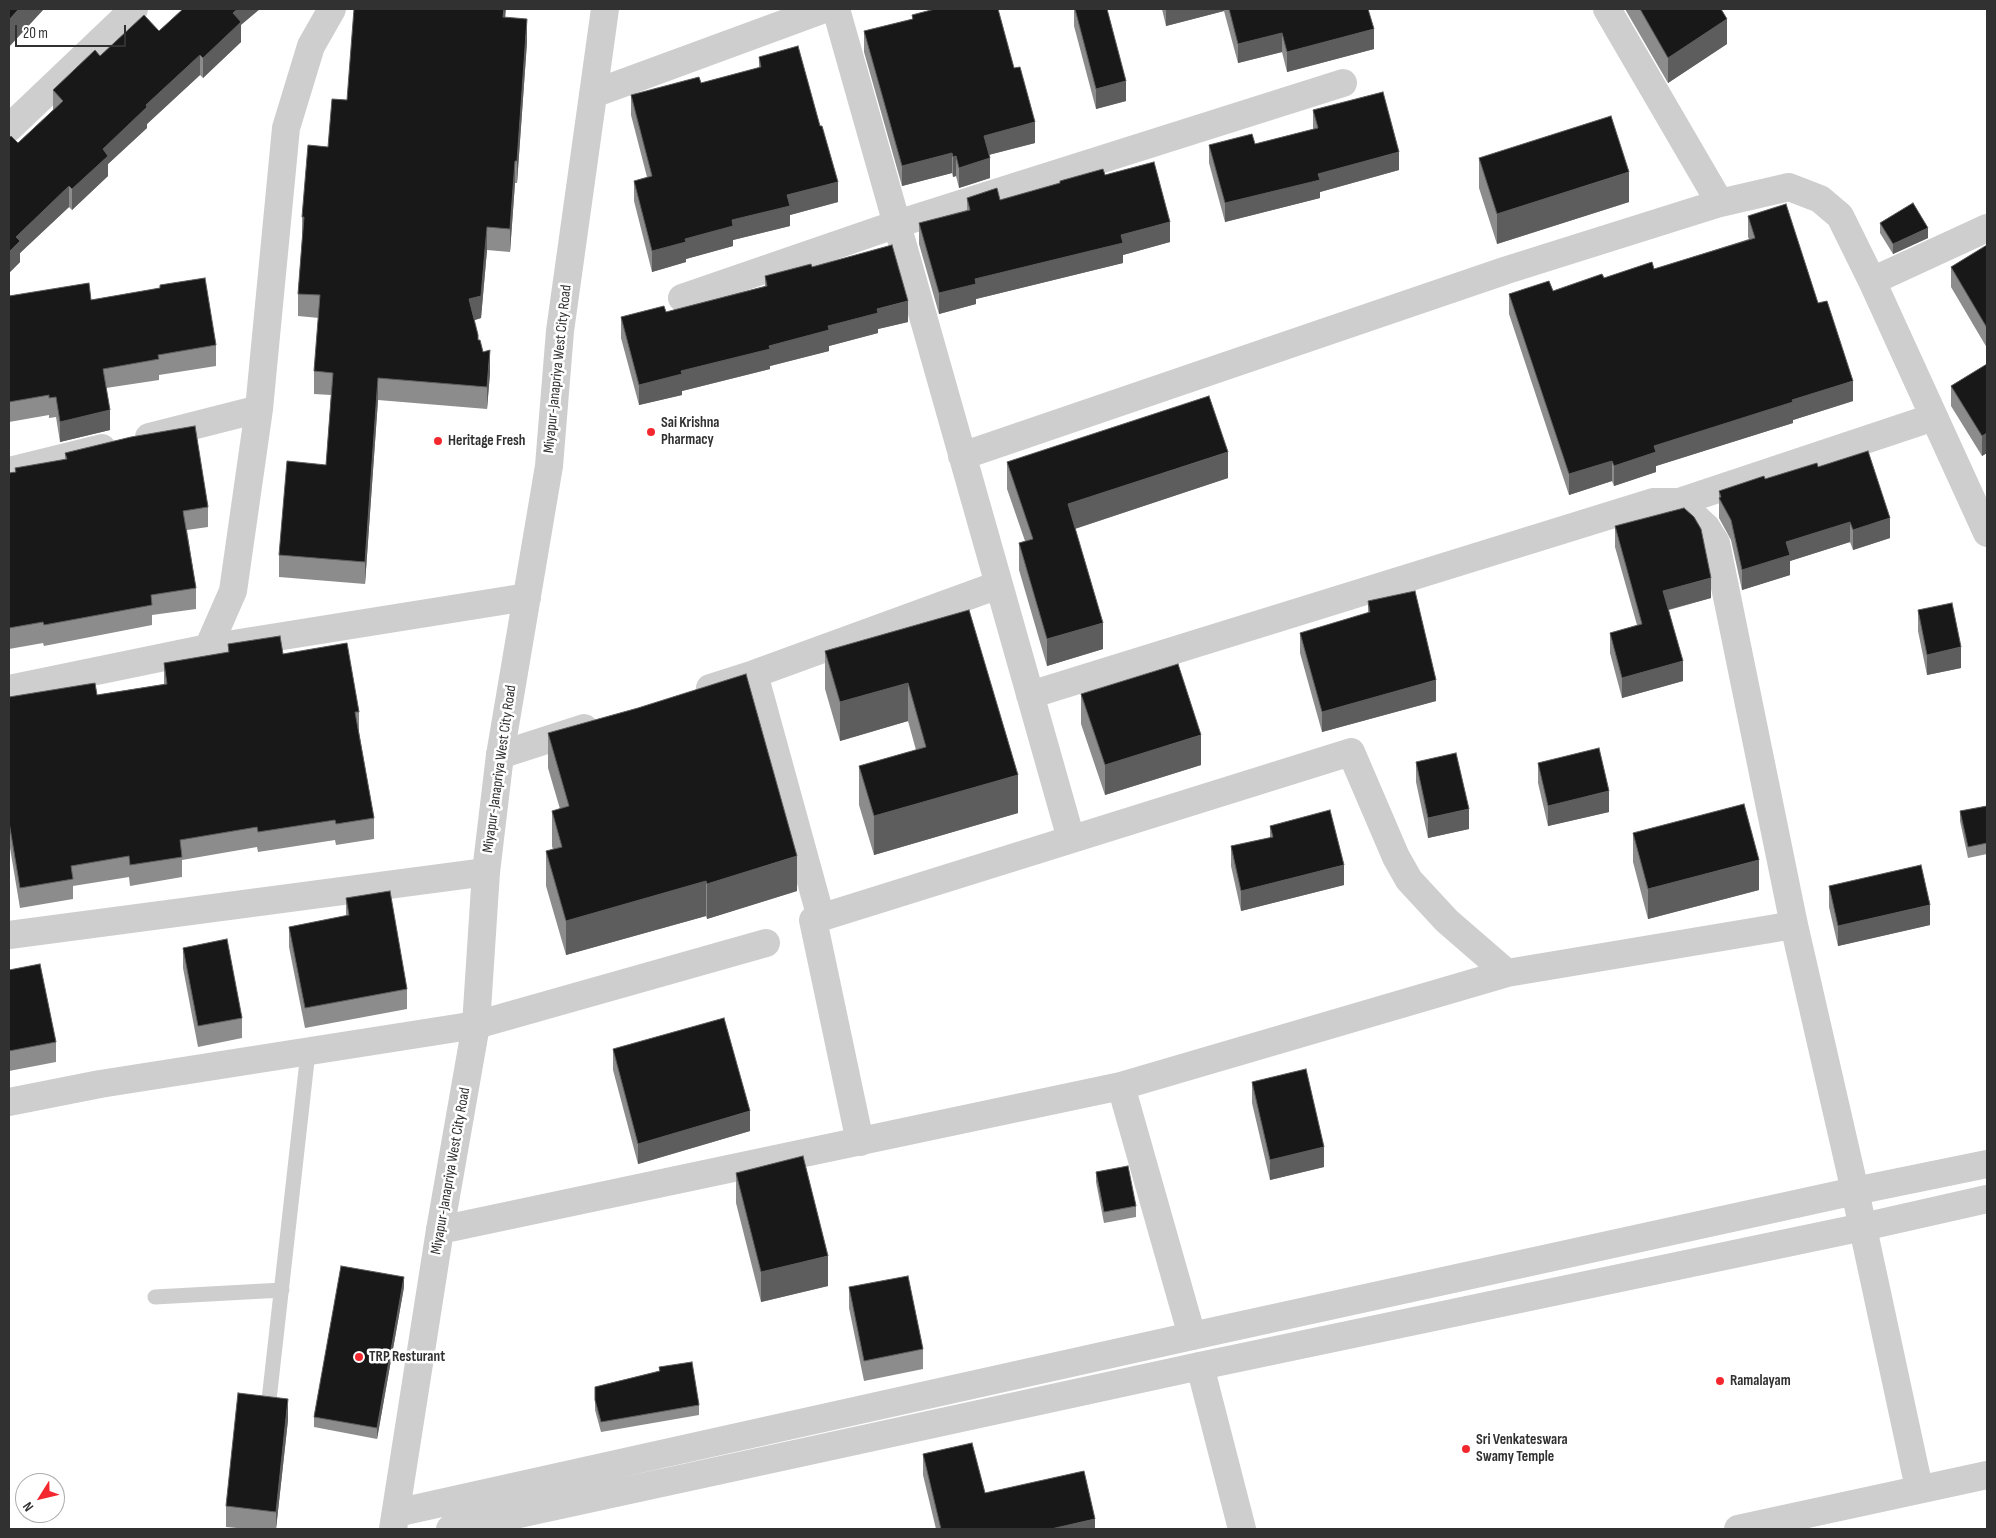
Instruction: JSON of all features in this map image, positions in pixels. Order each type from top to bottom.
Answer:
[{"type":"street","points":[[9,128],[134,9]]},
{"type":"street","points":[[208,648],[233,591],[259,410],[286,128],[311,46],[332,9]]},
{"type":"street","name":"Miyapur-Janapriya West City Road","points":[[394,1521],[440,1230],[476,1025],[486,872],[500,755],[549,466],[560,331],[605,9]]},
{"type":"street","points":[[593,94],[824,9]]},
{"type":"street","points":[[836,9],[998,585],[1072,839]]},
{"type":"street","points":[[1607,9],[1720,203]]},
{"type":"street","points":[[682,298],[897,224],[1343,83]]},
{"type":"street","points":[[962,456],[1498,273],[1720,203],[1789,187],[1820,199],[1840,216],[1872,281],[1987,533]]},
{"type":"street","points":[[1872,281],[1987,228]]},
{"type":"street","points":[[9,471],[259,410]]},
{"type":"street","points":[[1030,695],[1652,502],[1679,502],[1934,417]]},
{"type":"street","points":[[1679,502],[1706,527],[1716,543],[1794,925],[1863,1227],[1919,1488]]},
{"type":"street","points":[[688,695],[754,674],[998,585]]},
{"type":"street","points":[[9,689],[208,648],[527,598]]},
{"type":"street","points":[[754,674],[821,918]]},
{"type":"street","points":[[500,755],[603,722]]},
{"type":"street","points":[[860,1142],[813,920],[1351,752],[1396,857],[1409,880],[1447,921],[1507,973]]},
{"type":"street","points":[[9,933],[486,872]]},
{"type":"street","points":[[440,1230],[1121,1086],[1507,973],[1794,925]]},
{"type":"street","points":[[9,1102],[100,1084],[476,1025],[766,943]]},
{"type":"street","points":[[1121,1086],[1192,1336]]},
{"type":"street","points":[[394,1521],[1192,1336],[1855,1191],[1987,1164]]},
{"type":"street","points":[[450,1529],[1200,1366],[1863,1227],[1987,1199]]},
{"type":"street","points":[[1200,1366],[1242,1529]]},
{"type":"street","points":[[1738,1529],[1919,1488],[1987,1475]]},
{"type":"lane","points":[[269,1400],[308,1052]]},
{"type":"lane","points":[[155,1297],[282,1290]]},
{"type":"building","points":[[9,9],[19,9],[9,20]]},
{"type":"building","points":[[183,9],[238,9],[233,13],[241,22],[203,58],[200,55],[146,105],[147,107],[103,149],[108,156],[72,189],[69,186],[16,237],[20,241],[9,252],[9,138],[11,136],[18,143],[63,101],[53,90],[95,50],[100,56],[144,15],[159,31]]},
{"type":"building","points":[[354,9],[504,9],[503,17],[527,19],[510,229],[487,227],[481,296],[469,299],[478,340],[480,340],[483,352],[490,350],[487,387],[378,378],[365,562],[279,555],[287,461],[326,465],[333,373],[314,371],[320,295],[298,294],[304,217],[302,217],[308,145],[328,147],[332,99],[347,100]]},
{"type":"building","points":[[935,9],[998,9],[1014,68],[1020,67],[1035,122],[984,136],[990,158],[959,168],[956,156],[953,157],[952,153],[902,166],[864,31],[913,19],[912,15]]},
{"type":"building","points":[[1075,9],[1107,9],[1126,81],[1096,89]]},
{"type":"building","points":[[1229,9],[1368,9],[1374,29],[1287,52],[1282,33],[1238,44]]},
{"type":"building","points":[[1640,9],[1721,9],[1727,19],[1668,58]]},
{"type":"building","points":[[798,46],[838,182],[787,195],[790,206],[732,220],[733,226],[685,239],[686,242],[652,251],[634,181],[652,176],[631,95],[699,77],[701,83],[761,67],[759,57]]},
{"type":"building","points":[[1383,92],[1399,152],[1318,174],[1320,180],[1225,203],[1209,145],[1252,134],[1255,144],[1318,128],[1313,110]]},
{"type":"building","points":[[1611,116],[1629,172],[1497,214],[1479,158]]},
{"type":"building","points":[[1154,162],[1170,222],[1121,235],[1123,243],[975,279],[976,284],[939,293],[919,223],[970,210],[967,198],[997,188],[1000,200],[1103,169],[1105,175]]},
{"type":"building","points":[[1913,203],[1928,228],[1893,244],[1880,223]]},
{"type":"building","points":[[1786,204],[1818,303],[1827,301],[1853,381],[1654,446],[1656,452],[1614,466],[1612,461],[1569,474],[1509,294],[1549,281],[1553,291],[1602,274],[1604,278],[1652,262],[1654,269],[1755,238],[1748,216]]},
{"type":"building","points":[[892,245],[908,301],[877,309],[878,313],[828,326],[829,330],[769,346],[770,349],[681,371],[682,374],[639,385],[621,317],[664,306],[666,312],[767,286],[765,276],[811,264],[812,267]]},
{"type":"building","points":[[1987,245],[1987,328],[1951,267]]},
{"type":"building","points":[[205,278],[216,345],[158,355],[159,359],[103,369],[110,410],[60,422],[56,397],[49,398],[49,395],[9,402],[9,296],[89,283],[91,300],[160,288],[160,285]]},
{"type":"building","points":[[1987,364],[1987,433],[1982,436],[1951,386]]},
{"type":"building","points":[[1209,396],[1228,452],[1068,504],[1103,623],[1047,639],[1019,543],[1033,539],[1007,462]]},
{"type":"building","points":[[195,426],[208,507],[183,511],[196,588],[151,595],[152,605],[44,625],[43,622],[9,628],[9,473],[16,472],[15,468],[67,459],[65,453],[131,437]]},
{"type":"building","points":[[1868,451],[1890,518],[1853,530],[1850,522],[1786,542],[1790,555],[1742,570],[1731,520],[1719,498],[1721,497],[1719,491],[1764,476],[1765,479],[1817,463],[1818,467]]},
{"type":"building","points":[[1684,508],[1694,517],[1701,529],[1711,578],[1663,591],[1683,661],[1622,678],[1610,633],[1642,624],[1615,526]]},
{"type":"building","points":[[1415,591],[1436,680],[1322,712],[1300,633],[1370,612],[1368,601]]},
{"type":"building","points":[[1952,603],[1961,647],[1927,655],[1918,610]]},
{"type":"building","points":[[969,610],[1018,775],[874,816],[859,766],[926,747],[908,683],[840,702],[825,651]]},
{"type":"building","points":[[280,636],[283,654],[347,643],[359,712],[355,712],[374,818],[336,824],[335,820],[258,832],[257,827],[180,840],[182,857],[130,865],[129,856],[71,866],[73,879],[20,888],[9,822],[9,697],[95,683],[97,695],[167,684],[164,663],[229,652],[228,644]]},
{"type":"building","points":[[1178,664],[1201,735],[1105,765],[1081,694]]},
{"type":"building","points":[[746,674],[797,856],[707,884],[706,881],[566,921],[546,851],[562,847],[552,811],[569,806],[548,733],[638,708]]},
{"type":"building","points":[[1599,748],[1609,791],[1548,806],[1538,763]]},
{"type":"building","points":[[1456,753],[1469,809],[1428,818],[1416,762]]},
{"type":"building","points":[[1744,804],[1759,860],[1648,889],[1633,833]]},
{"type":"building","points":[[1987,806],[1987,843],[1968,847],[1960,811]]},
{"type":"building","points":[[1330,810],[1344,865],[1241,891],[1231,846],[1273,837],[1270,826]]},
{"type":"building","points":[[1921,865],[1930,905],[1838,926],[1829,886]]},
{"type":"building","points":[[390,891],[407,989],[305,1008],[289,927],[349,915],[346,898]]},
{"type":"building","points":[[227,939],[242,1018],[198,1026],[183,948]]},
{"type":"building","points":[[40,964],[56,1042],[9,1051],[9,970]]},
{"type":"building","points":[[724,1018],[750,1111],[638,1144],[613,1049]]},
{"type":"building","points":[[1306,1069],[1324,1147],[1270,1160],[1252,1082]]},
{"type":"building","points":[[803,1156],[828,1256],[761,1272],[736,1173]]},
{"type":"building","points":[[1128,1166],[1136,1206],[1104,1212],[1096,1172]]},
{"type":"building","name":"TRP Resturant","points":[[341,1266],[404,1277],[377,1428],[314,1417]]},
{"type":"building","points":[[908,1276],[923,1349],[864,1361],[849,1287]]},
{"type":"building","points":[[692,1362],[699,1405],[601,1422],[595,1400],[595,1387],[660,1371],[659,1367]]},
{"type":"building","points":[[238,1393],[288,1399],[276,1512],[226,1506]]},
{"type":"building","points":[[972,1443],[985,1493],[1084,1471],[1095,1519],[1051,1529],[941,1529],[923,1454]]},
{"type":"place","name":"Sai Krishna Pharmacy","points":[[651,432]]},
{"type":"place","name":"Heritage Fresh","points":[[438,441]]},
{"type":"place","name":"TRP Resturant","points":[[359,1357]]},
{"type":"place","name":"Ramalayam","points":[[1720,1381]]},
{"type":"place","name":"Sri Venkateswara Swamy Temple","points":[[1466,1449]]}]
